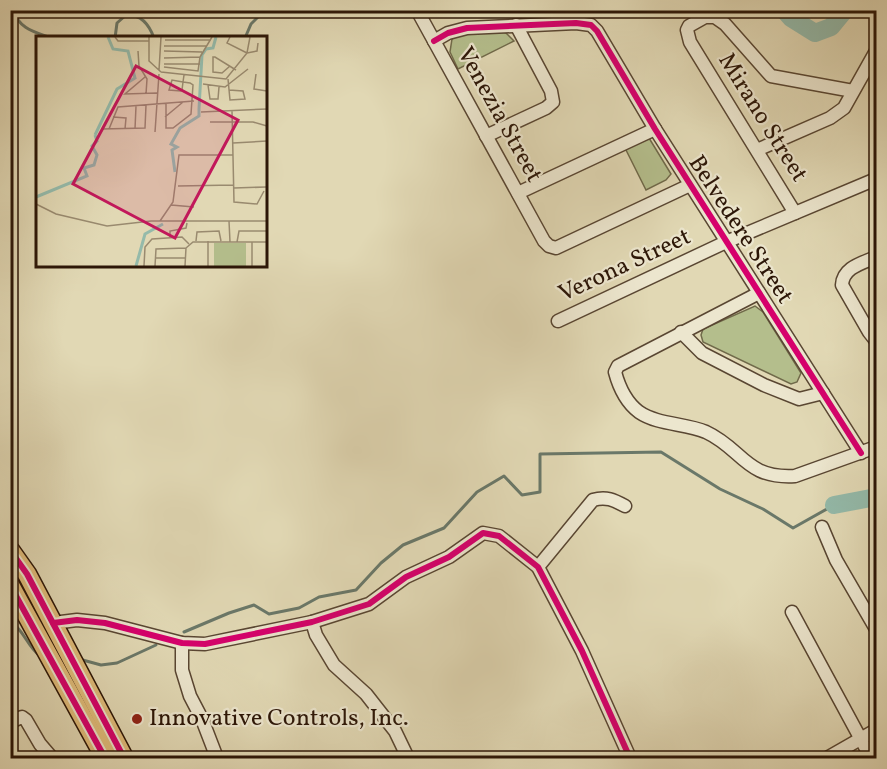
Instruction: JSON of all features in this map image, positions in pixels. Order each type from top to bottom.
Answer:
[{"type":"main road","points":[[10,550],[27,574],[124,759]]},
{"type":"main road","points":[[10,585],[105,759]]},
{"type":"street","name":"Venezia Street","points":[[417,10],[544,241],[549,246],[556,248],[690,185]]},
{"type":"street","name":"Mirano Street","points":[[795,213],[690,42],[687,30],[693,23],[710,16],[720,19],[771,76],[853,91]]},
{"type":"street","name":"Belvedere Street","points":[[516,25],[585,23],[597,31],[690,185],[861,453]]},
{"type":"street","points":[[434,41],[458,30],[516,25],[551,91],[553,102],[546,108],[486,136]]},
{"type":"street","points":[[757,150],[834,115],[844,108],[876,51]]},
{"type":"street","points":[[518,193],[655,129]]},
{"type":"street","name":"Verona Street","points":[[558,321],[726,242],[876,179]]},
{"type":"street","points":[[876,256],[844,273],[842,285],[876,341]]},
{"type":"street","points":[[759,293],[618,366],[615,372],[631,405],[653,419],[707,433],[752,468],[765,474],[781,477],[795,476],[876,447]]},
{"type":"street","points":[[681,332],[702,353],[764,385],[799,399],[823,393]]},
{"type":"street","points":[[538,567],[593,500],[610,499],[625,506]]},
{"type":"street","points":[[822,527],[836,560],[876,629]]},
{"type":"street","points":[[53,623],[77,620],[105,623],[182,643],[205,644],[312,622],[369,604],[406,577],[449,557],[483,533],[499,536],[538,567],[582,651],[630,759]]},
{"type":"street","points":[[792,612],[872,759]]},
{"type":"street","points":[[312,622],[316,635],[334,664],[366,694],[395,731],[408,759]]},
{"type":"street","points":[[182,643],[184,678],[217,759]]},
{"type":"street","points":[[10,722],[22,717],[26,720],[52,759]]},
{"type":"street","points":[[827,759],[876,730]]},
{"type":"green space","points":[[497,30],[506,33],[514,41],[458,69],[450,52],[452,39],[459,35]]},
{"type":"green space","points":[[649,138],[671,174],[666,180],[646,190],[624,146]]},
{"type":"green space","points":[[755,306],[763,312],[801,373],[797,382],[791,384],[703,342],[701,335],[703,329]]},
{"type":"waterway","points":[[13,10],[23,26],[45,36]]},
{"type":"waterway","points":[[246,36],[251,24],[265,10]]},
{"type":"waterway","points":[[784,10],[791,18],[815,33],[831,27],[845,10]]},
{"type":"waterway","points":[[115,36],[117,23],[126,15],[136,16],[144,21],[153,36]]},
{"type":"waterway","points":[[184,632],[254,605],[269,614],[299,608],[319,597],[356,590],[381,563],[403,545],[444,528],[477,492],[504,476],[522,495],[540,492],[540,454],[661,452],[720,489],[763,509],[793,528],[834,505]]},
{"type":"waterway","points":[[834,505],[876,497]]},
{"type":"waterway","points":[[10,621],[40,656]]},
{"type":"waterway","points":[[79,659],[101,665],[117,663],[156,645]]},
{"type":"cycle path","points":[[434,41],[448,33],[467,28],[576,23],[591,25],[597,31],[655,129],[861,453]]},
{"type":"cycle path","points":[[53,623],[77,620],[105,623],[182,643],[205,644],[312,622],[369,604],[406,577],[449,557],[483,533],[499,536],[538,567],[582,651],[630,758]]},
{"type":"cycle path","points":[[10,550],[27,574],[124,758]]},
{"type":"cycle path","points":[[10,585],[105,758]]},
{"type":"place","name":"Innovative Controls, Inc.","points":[[137,719]]}]
